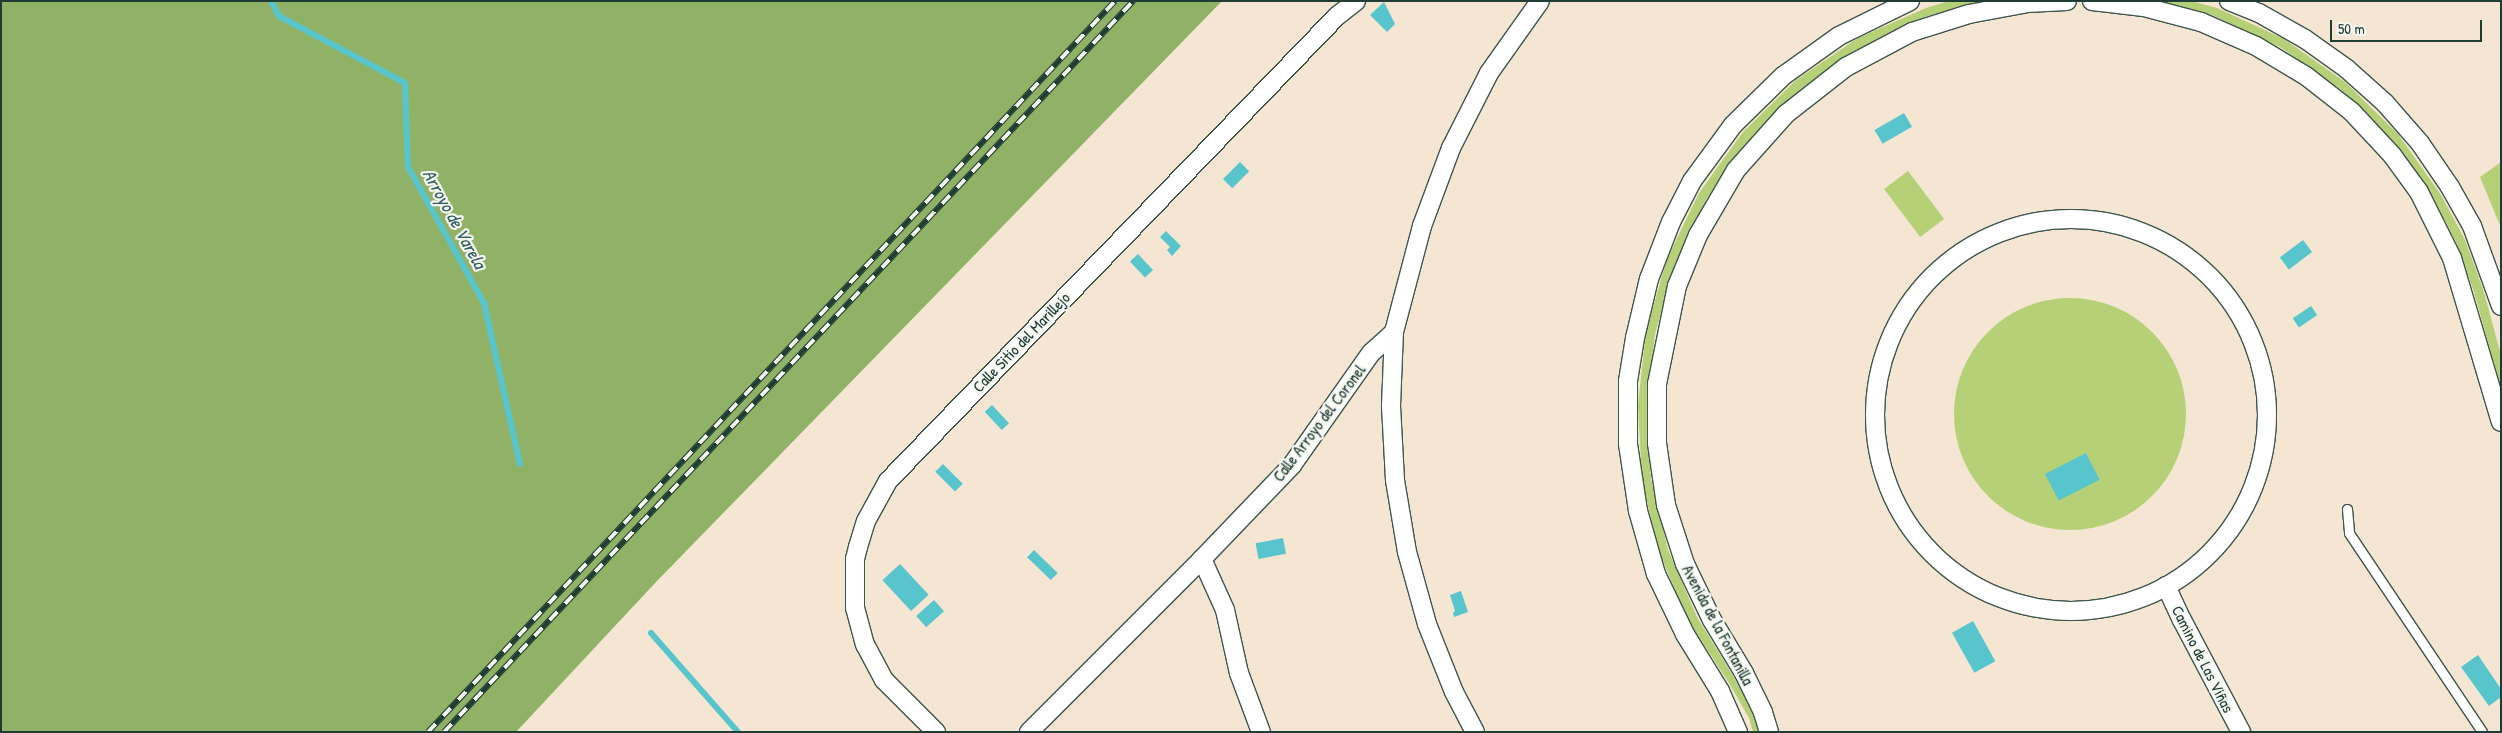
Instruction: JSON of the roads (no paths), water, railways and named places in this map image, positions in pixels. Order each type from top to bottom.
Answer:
[{"type":"street","name":"Calle Sitio del Marillejo","points":[[936,732],[884,680],[865,645],[855,608],[856,558],[866,521],[888,481],[1337,16],[1356,1]]},
{"type":"street","points":[[1475,732],[1454,692],[1427,624],[1407,552],[1395,480],[1391,406],[1394,332],[1422,226],[1451,148],[1489,73],[1540,1]]},
{"type":"street","name":"Avenida de la Fontanilla","points":[[1738,732],[1720,691],[1685,634],[1656,574],[1638,511],[1628,444],[1628,381],[1634,338],[1649,279],[1671,222],[1692,181],[1733,125],[1783,76],[1839,36],[1910,1]]},
{"type":"street","name":"Avenida de la Fontanilla","points":[[1769,732],[1763,712],[1744,673],[1712,620],[1684,564],[1666,505],[1657,443],[1657,384],[1677,286],[1698,236],[1736,170],[1786,114],[1846,68],[1912,32],[1969,14],[2027,3],[2067,1]]},
{"type":"street","points":[[2092,1],[2144,7],[2201,22],[2247,42],[2306,76],[2352,112],[2392,155],[2419,192],[2452,258],[2501,422]]},
{"type":"street","points":[[2229,1],[2259,13],[2305,39],[2347,68],[2385,104],[2420,143],[2450,187],[2472,226],[2501,306]]},
{"type":"street","points":[[2063,218],[2099,220],[2135,228],[2163,240],[2189,256],[2216,282],[2231,300],[2246,326],[2257,350],[2264,376],[2267,403],[2267,430],[2263,457],[2255,483],[2230,530],[2212,551],[2192,569],[2166,586],[2121,605],[2094,610],[2050,610],[2014,604],[1982,590],[1944,565],[1925,547],[1894,502],[1886,482],[1877,445],[1875,406],[1880,370],[1891,336],[1909,304],[1932,276],[1960,252],[1992,234],[2027,223],[2063,218]]},
{"type":"street","name":"Calle Arroyo del Coronel","points":[[1029,732],[1202,559],[1292,465],[1371,353],[1394,332]]},
{"type":"street","points":[[1202,559],[1225,610],[1240,673],[1261,732]]},
{"type":"street","name":"Camino de Las Viñas","points":[[2166,586],[2241,732]]},
{"type":"lane","points":[[2346,509],[2350,533],[2482,732]]},
{"type":"water","points":[[1384,2],[1395,24],[1387,32],[1370,15]]},
{"type":"water","points":[[1904,113],[1912,127],[1883,144],[1875,130]]},
{"type":"water","points":[[1240,162],[1249,171],[1232,188],[1223,179]]},
{"type":"water","points":[[1166,231],[1181,246],[1172,256],[1167,250],[1170,247],[1160,237]]},
{"type":"water","points":[[2303,240],[2312,252],[2289,269],[2280,257]]},
{"type":"water","points":[[1138,254],[1153,270],[1145,278],[1130,262]]},
{"type":"water","points":[[2311,306],[2317,315],[2299,327],[2293,318]]},
{"type":"water","points":[[992,405],[1009,423],[1002,430],[985,412]]},
{"type":"water","points":[[2086,453],[2100,480],[2059,501],[2045,474]]},
{"type":"water","points":[[943,464],[963,484],[955,492],[935,472]]},
{"type":"water","points":[[1283,538],[1286,554],[1259,559],[1256,543]]},
{"type":"water","points":[[1034,550],[1058,573],[1051,580],[1027,557]]},
{"type":"water","points":[[900,564],[929,595],[911,611],[882,580]]},
{"type":"water","points":[[1461,591],[1468,612],[1454,617],[1453,613],[1455,611],[1450,595]]},
{"type":"water","points":[[934,600],[944,611],[926,627],[916,616]]},
{"type":"water","points":[[1973,621],[1995,661],[1974,673],[1952,633]]},
{"type":"water","points":[[2478,655],[2501,689],[2501,697],[2489,706],[2461,667]]},
{"type":"waterway","name":"Arroyo de Varela","points":[[271,1],[279,16],[405,83],[408,167],[484,303],[520,464]]},
{"type":"waterway","points":[[651,633],[738,732]]},
{"type":"railway","points":[[428,732],[1115,1]]},
{"type":"railway","points":[[444,732],[1133,1]]}]
